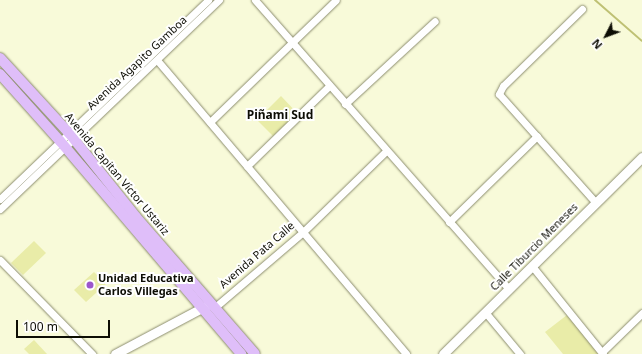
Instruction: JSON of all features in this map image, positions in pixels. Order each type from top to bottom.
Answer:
[{"type":"main road","name":"Avenida Capitan Víctor Ustariz","points":[[0,58],[71,136],[207,308]]},
{"type":"main road","name":"Avenida Capitan Víctor Ustariz","points":[[0,74],[207,308]]},
{"type":"main road","points":[[207,308],[240,354]]},
{"type":"main road","points":[[207,308],[255,354]]},
{"type":"street","name":"Avenida Agapito Gamboa","points":[[71,136],[208,0]]},
{"type":"street","name":"Avenida Agapito Gamboa","points":[[0,199],[157,60],[219,0]]},
{"type":"street","points":[[255,0],[386,151],[509,289]]},
{"type":"street","points":[[210,122],[336,0]]},
{"type":"street","points":[[582,9],[503,86],[499,94],[596,203]]},
{"type":"street","points":[[345,104],[435,21]]},
{"type":"street","points":[[157,60],[304,231],[406,354]]},
{"type":"street","points":[[247,166],[329,86]]},
{"type":"street","points":[[449,222],[537,136]]},
{"type":"street","name":"Avenida Agapito Gamboa","points":[[0,209],[62,144]]},
{"type":"street","name":"Avenida Pata Calle","points":[[128,354],[207,308],[304,231],[386,151]]},
{"type":"street","name":"Calle Tiburcio Meneses","points":[[444,354],[642,157]]},
{"type":"street","points":[[0,260],[92,354]]},
{"type":"street","points":[[532,266],[602,353],[642,313]]},
{"type":"street","name":"Avenida Pata Calle","points":[[115,354],[207,308]]},
{"type":"street","points":[[485,312],[520,354]]},
{"type":"green space","points":[[281,96],[297,113],[273,136],[257,120]]},
{"type":"green space","points":[[34,241],[46,253],[23,275],[11,263]]},
{"type":"green space","points":[[94,272],[106,284],[86,302],[74,290]]},
{"type":"green space","points":[[567,315],[599,354],[563,354],[545,332]]},
{"type":"green space","points":[[34,340],[47,354],[29,354],[24,349]]},
{"type":"waterway","points":[[595,0],[642,41]]},
{"type":"waterway","points":[[113,96],[148,63]]},
{"type":"place","name":"Unidad Educativa Carlos Villegas","points":[[90,285]]},
{"type":"district","name":"Piñami Sud","points":[[280,115]]}]
